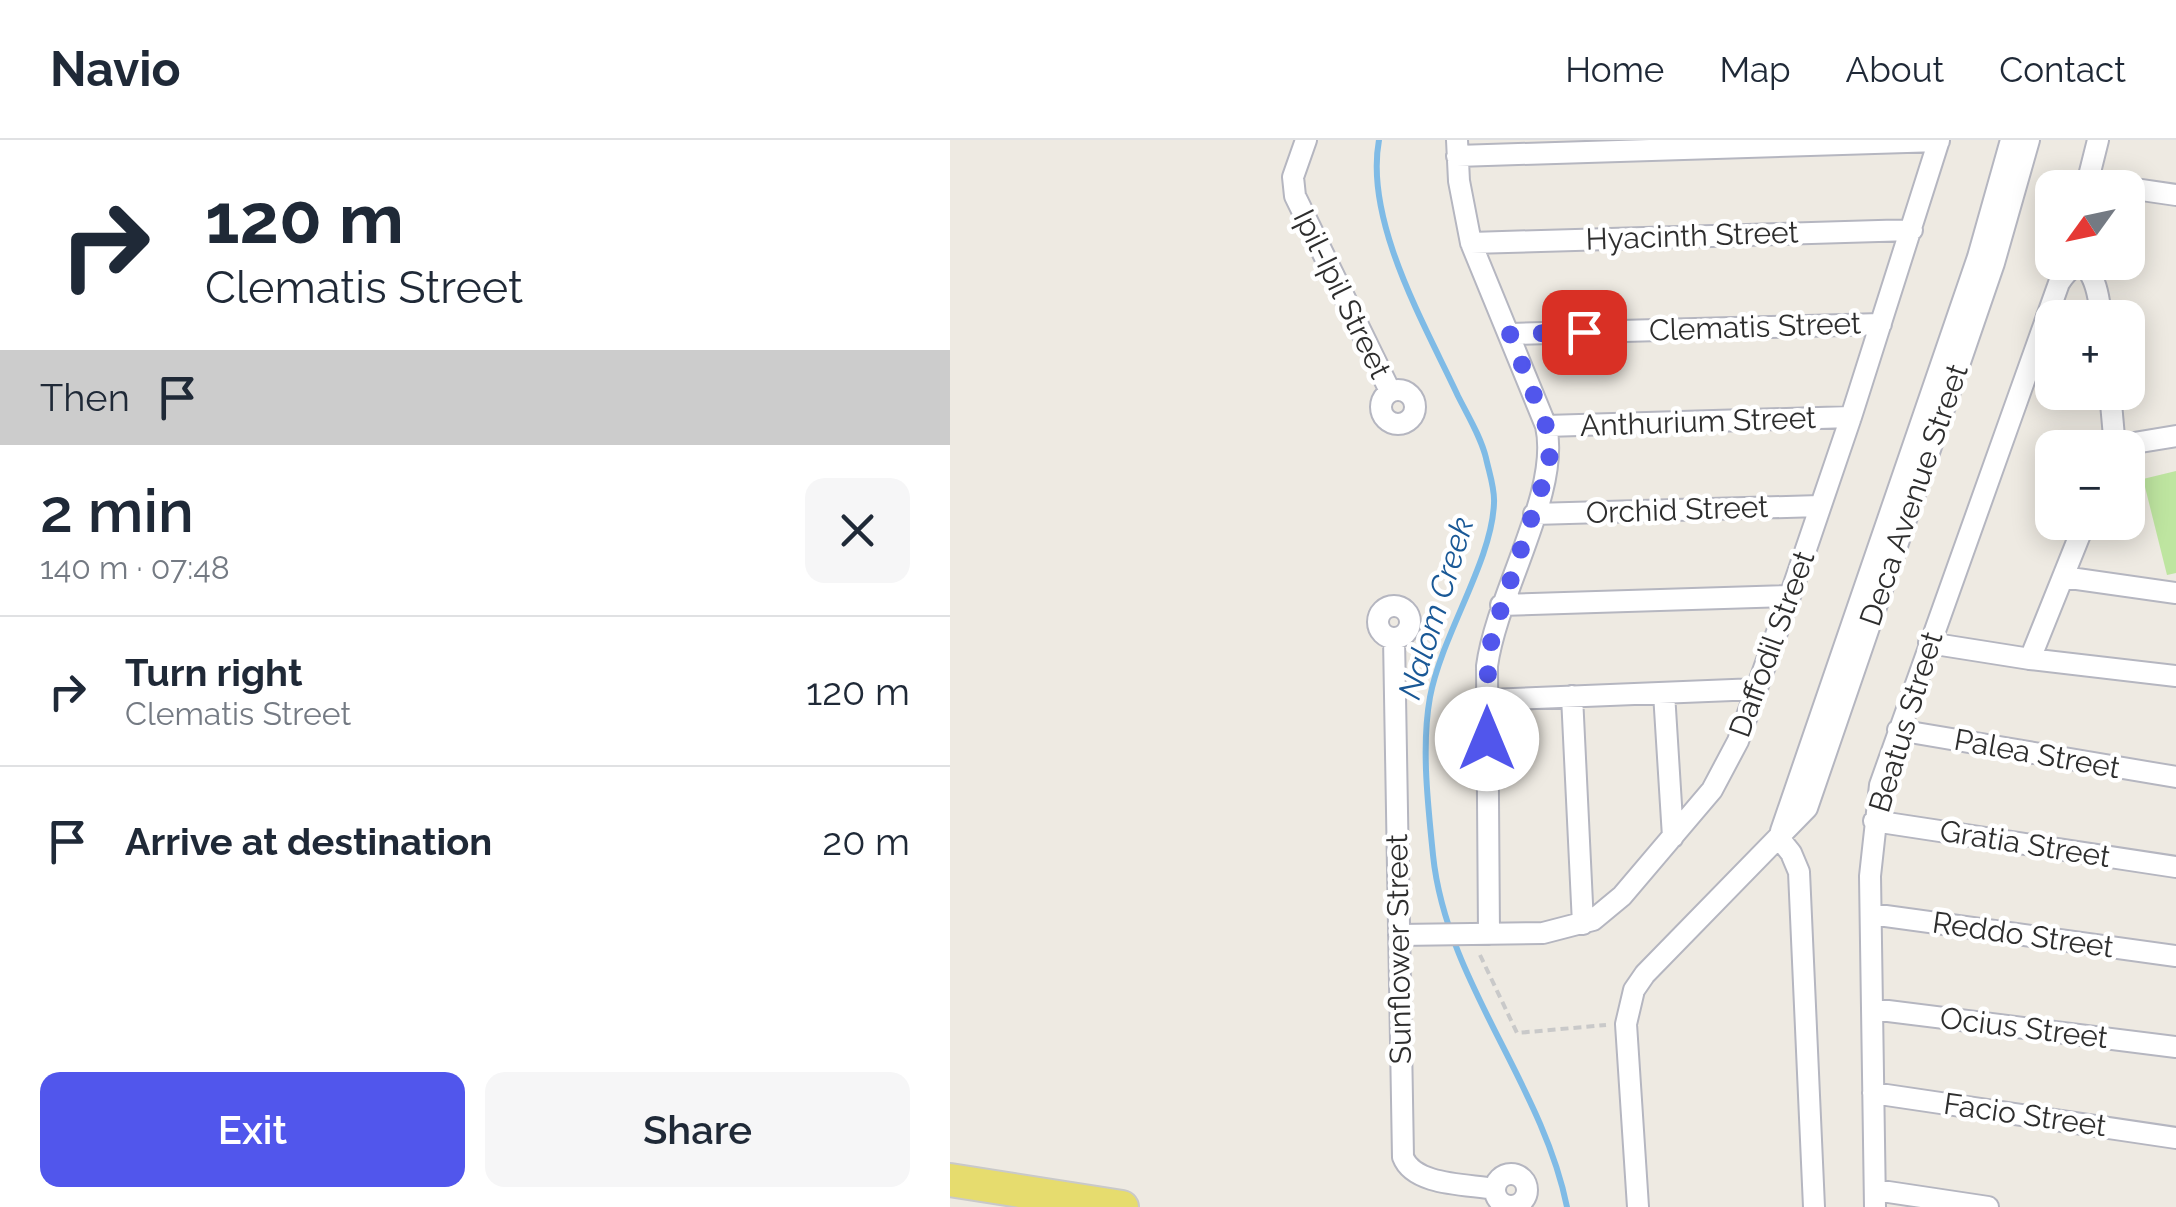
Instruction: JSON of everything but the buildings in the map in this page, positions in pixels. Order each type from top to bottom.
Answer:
[{"type":"main road","points":[[950,1180],[1122,1207]]},
{"type":"street","name":"Ipil-Ipil Street","points":[[1306,140],[1293,177],[1294,196],[1390,391]]},
{"type":"street","name":"Deca Avenue Street","points":[[1992,242],[2011,140]]},
{"type":"street","name":"Deca Avenue Street","points":[[1637,1207],[1626,1024],[1634,990],[1645,974],[1778,838],[1856,637],[2029,140]]},
{"type":"street","points":[[2090,170],[2098,140]]},
{"type":"street","points":[[1474,935],[1492,636],[1550,462],[1546,426],[1472,243],[1463,210],[1457,148],[1939,141]]},
{"type":"street","name":"Daffodil Street","points":[[1399,935],[1542,933],[1582,924],[1611,907],[1712,790],[1727,766],[1790,596],[1939,141]]},
{"type":"street","points":[[2145,191],[2176,195]]},
{"type":"street","name":"Hyacinth Street","points":[[1472,243],[1912,230]]},
{"type":"street","name":"Beatus Street","points":[[2053,300],[2059,283],[2078,267],[2085,268],[2095,280],[2099,300]]},
{"type":"street","name":"Clematis Street","points":[[1510,334],[1881,324]]},
{"type":"street","name":"Beatus Street","points":[[1875,1199],[1871,914],[1874,821],[1880,785],[2035,350]]},
{"type":"street","name":"Anthurium Street","points":[[1546,426],[1851,417]]},
{"type":"street","points":[[2145,442],[2176,436]]},
{"type":"street","name":"Orchid Street","points":[[1534,514],[1820,506]]},
{"type":"street","points":[[2030,659],[2078,540]]},
{"type":"street","points":[[2063,577],[2176,593]]},
{"type":"street","points":[[1500,605],[1790,596]]},
{"type":"street","name":"Sunflower Street","points":[[1394,638],[1405,1163],[1419,1176],[1495,1188]]},
{"type":"street","points":[[1929,644],[2176,676]]},
{"type":"street","points":[[1487,700],[1757,689]]},
{"type":"street","points":[[1664,693],[1673,836]]},
{"type":"street","points":[[1572,696],[1582,924]]},
{"type":"street","name":"Palea Street","points":[[1898,730],[2176,778]]},
{"type":"street","name":"Gratia Street","points":[[1874,821],[2176,868]]},
{"type":"street","points":[[1778,838],[1792,853],[1798,872],[1814,1207]]},
{"type":"street","name":"Reddo Street","points":[[1871,914],[2176,956]]},
{"type":"street","name":"Ocius Street","points":[[1872,1010],[2176,1047]]},
{"type":"street","name":"Facio Street","points":[[1874,1093],[2176,1138]]},
{"type":"street","points":[[1875,1199],[1988,1207]]},
{"type":"path","points":[[1474,935],[1477,949],[1518,1032],[1626,1024]]},
{"type":"green space","points":[[2176,471],[2176,573],[2167,575],[2145,479]]},
{"type":"waterway","name":"Nalom Creek","points":[[1379,140],[1380,204],[1389,238],[1415,305],[1481,442],[1494,498],[1485,549],[1436,673],[1427,716],[1427,796],[1441,902],[1456,946],[1555,1161],[1567,1207]]},
{"type":"route","points":[[1487,739],[1492,636],[1550,462],[1546,426],[1510,334],[1584,332]]}]
